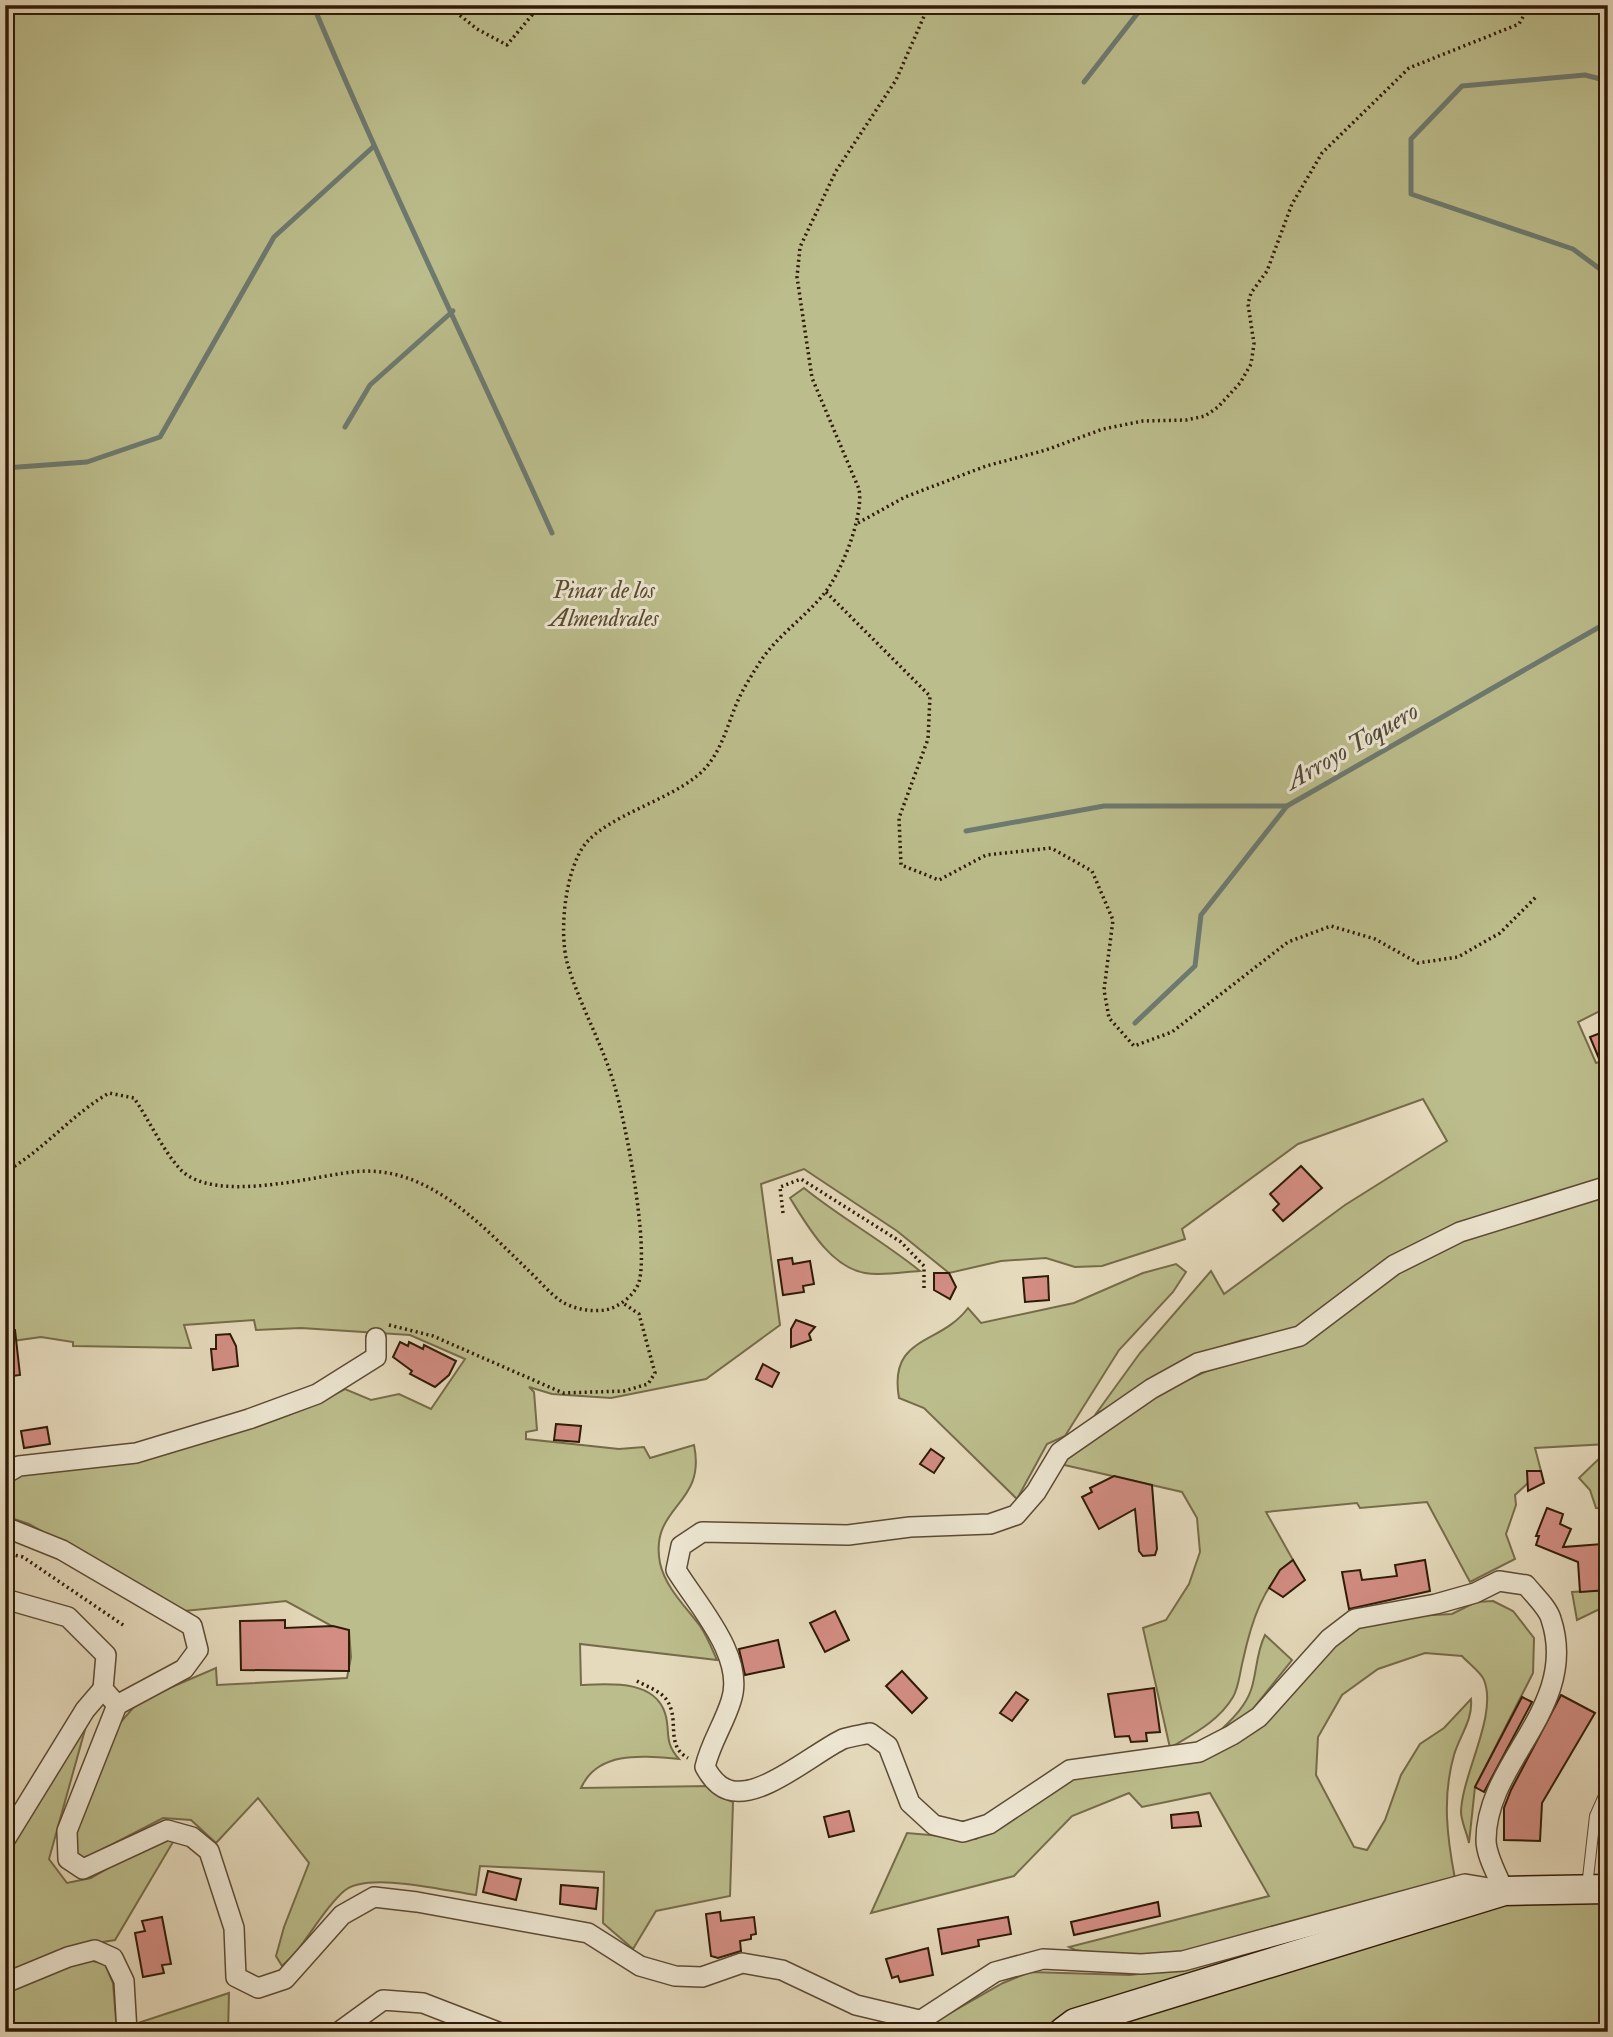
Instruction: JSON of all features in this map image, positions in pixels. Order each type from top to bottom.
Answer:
[{"type":"main road","points":[[1063,2032],[1074,2023],[1504,1891],[1597,1888]]},
{"type":"street","points":[[1504,1891],[1486,1843],[1491,1805],[1549,1700],[1556,1656],[1551,1618],[1526,1585],[1499,1581],[1475,1592],[1436,1604],[1355,1619],[1329,1639],[1259,1717],[1232,1735],[1199,1752],[1070,1770],[1032,1792],[989,1824],[963,1832],[933,1825],[910,1803],[888,1746],[870,1733],[844,1739],[786,1773],[751,1789],[729,1790],[712,1779],[705,1767],[709,1751],[732,1699],[734,1672],[723,1642],[676,1570],[681,1546],[702,1532],[848,1535],[910,1527],[990,1524],[1016,1515],[1037,1492],[1060,1452],[1163,1382],[1198,1363],[1300,1336],[1394,1265],[1460,1232],[1608,1186]]},
{"type":"street","points":[[5,1474],[19,1466],[136,1452],[306,1398],[376,1357],[380,1331]]},
{"type":"street","points":[[5,1527],[62,1550],[192,1626],[198,1650],[184,1669],[117,1705],[67,1831],[68,1859],[83,1869],[167,1830],[192,1837],[209,1850],[218,1874],[234,1928],[236,1977],[258,1988],[285,1979],[342,1915],[374,1898],[417,1902],[588,1933],[640,1966],[675,1976],[702,1977],[743,1963],[782,1970],[856,2005],[919,2020]]},
{"type":"street","points":[[5,1599],[68,1617],[106,1655],[103,1689],[85,1710],[5,1840]]},
{"type":"street","points":[[103,1689],[117,1705]]},
{"type":"street","points":[[903,2032],[995,1972],[1042,1959],[1141,1964],[1183,1962],[1465,1884],[1504,1891]]},
{"type":"street","points":[[5,1983],[68,1957],[95,1950],[113,1958],[124,1981],[127,2032]]},
{"type":"street","points":[[339,2032],[383,2000],[423,2003],[498,2032]]},
{"type":"lane","points":[[1597,1888],[1595,1816],[1603,1798],[1608,1797]]},
{"type":"path","points":[[446,5],[477,29],[507,45],[531,15],[535,5]]},
{"type":"path","points":[[5,1172],[27,1160],[83,1109],[109,1093],[134,1098],[181,1170],[197,1180],[220,1185],[266,1185],[357,1171],[389,1172],[410,1178],[442,1194],[480,1224],[562,1302],[589,1311],[610,1309],[623,1303],[639,1285],[642,1248],[625,1125],[614,1082],[567,961],[562,927],[572,869],[583,846],[598,831],[666,797],[701,773],[725,738],[739,698],[764,656],[826,592],[858,523],[862,503],[859,489],[812,377],[797,276],[800,247],[836,171],[896,80],[929,5]]},
{"type":"path","points":[[858,523],[905,497],[986,466],[1046,450],[1103,429],[1143,421],[1186,420],[1205,416],[1218,407],[1240,383],[1251,364],[1254,344],[1248,304],[1251,293],[1267,271],[1292,204],[1322,153],[1409,68],[1519,24],[1530,5]]},
{"type":"path","points":[[826,592],[930,696],[928,739],[899,818],[901,865],[939,880],[986,855],[1051,848],[1092,871],[1113,920],[1104,990],[1108,1018],[1134,1046],[1171,1032],[1288,942],[1320,930],[1331,926],[1375,939],[1419,963],[1458,957],[1500,933],[1537,896]]},
{"type":"path","points":[[783,1213],[780,1188],[802,1180],[901,1242],[924,1266],[924,1289]]},
{"type":"path","points":[[380,1331],[433,1336],[563,1393],[624,1391],[649,1384],[655,1373],[639,1314],[623,1303]]},
{"type":"path","points":[[5,1553],[23,1558],[125,1628]]},
{"type":"path","points":[[637,1681],[665,1697],[675,1715],[673,1738],[679,1754],[705,1767]]},
{"type":"green space","name":"Pinar de los Almendrales","points":[[5,5],[1608,5],[1608,1007],[1578,1022],[1596,1063],[1608,1059],[1608,1177],[1455,1227],[1294,1330],[1243,1340],[1191,1356],[1095,1415],[1140,1353],[1211,1271],[1224,1294],[1345,1205],[1447,1141],[1423,1099],[1298,1144],[1182,1229],[1185,1239],[1102,1266],[1075,1267],[1046,1258],[1001,1261],[949,1273],[897,1231],[804,1169],[761,1184],[780,1325],[706,1379],[611,1398],[552,1394],[529,1387],[534,1392],[537,1430],[526,1432],[526,1439],[619,1449],[644,1447],[650,1458],[694,1445],[696,1465],[693,1481],[662,1529],[659,1544],[660,1563],[671,1588],[703,1630],[717,1660],[580,1644],[581,1685],[617,1684],[651,1694],[665,1713],[669,1742],[679,1759],[637,1757],[610,1761],[589,1776],[581,1788],[708,1786],[720,1797],[733,1802],[730,1896],[656,1911],[633,1949],[603,1923],[604,1872],[480,1866],[476,1895],[388,1882],[355,1885],[335,1900],[299,1949],[282,1966],[276,1956],[284,1927],[309,1863],[258,1798],[216,1843],[191,1820],[163,1818],[82,1860],[75,1852],[76,1825],[113,1731],[139,1701],[216,1668],[217,1685],[347,1678],[351,1657],[349,1631],[339,1630],[286,1601],[184,1611],[29,1524],[5,1516],[5,1482],[25,1472],[149,1453],[228,1435],[306,1408],[345,1389],[371,1400],[399,1394],[431,1409],[465,1359],[410,1335],[301,1328],[256,1330],[254,1320],[184,1325],[191,1348],[73,1346],[73,1342],[41,1337],[5,1342]]},
{"type":"green space","points":[[804,1188],[920,1271],[872,1274],[841,1263],[821,1243],[790,1198]]},
{"type":"green space","points":[[1608,1193],[1608,1444],[1535,1448],[1541,1471],[1515,1495],[1516,1505],[1506,1534],[1515,1559],[1470,1582],[1427,1502],[1360,1508],[1357,1503],[1266,1512],[1293,1560],[1274,1581],[1260,1605],[1233,1697],[1213,1720],[1170,1748],[1143,1628],[1166,1620],[1189,1584],[1200,1552],[1197,1518],[1182,1492],[1060,1464],[1171,1387],[1207,1371],[1307,1342],[1403,1270],[1467,1238]]},
{"type":"green space","points":[[1176,1264],[1186,1272],[1173,1292],[1119,1350],[1065,1436],[1047,1444],[1017,1499],[924,1408],[899,1398],[898,1378],[901,1363],[909,1352],[957,1320],[968,1308],[981,1323],[1074,1303],[1143,1273]]},
{"type":"green space","points":[[1608,1450],[1608,1509],[1596,1508],[1590,1490],[1579,1478]]},
{"type":"green space","points":[[1608,1590],[1608,1605],[1577,1620],[1572,1592]]},
{"type":"green space","points":[[1493,1601],[1513,1611],[1534,1638],[1533,1673],[1475,1787],[1469,1843],[1461,1812],[1467,1780],[1483,1727],[1487,1694],[1484,1680],[1462,1656],[1425,1653],[1378,1669],[1342,1695],[1318,1737],[1316,1775],[1354,1847],[1367,1850],[1385,1820],[1401,1775],[1420,1744],[1444,1728],[1471,1699],[1470,1714],[1454,1755],[1448,1786],[1448,1832],[1455,1879],[1199,1950],[1128,1957],[1075,1950],[1069,1947],[1269,1896],[1210,1793],[1142,1807],[1129,1793],[1072,1816],[1014,1876],[871,1913],[907,1833],[976,1839],[1054,1784],[1087,1773],[1225,1746],[1322,1653],[1357,1628],[1414,1616],[1452,1614],[1476,1602]]},
{"type":"green space","points":[[1265,1635],[1292,1660],[1244,1720],[1220,1731],[1238,1712],[1248,1696]]},
{"type":"green space","points":[[86,1726],[49,1859],[67,1883],[91,1878],[137,1851],[176,1837],[115,1940],[91,1944],[5,1979],[5,1856]]},
{"type":"green space","points":[[1608,1898],[1608,2032],[917,2032],[1003,1983],[1030,1972],[1130,1975],[1189,1968],[1326,1930],[1525,1902]]},
{"type":"green space","points":[[84,1959],[105,1964],[113,1983],[117,2032],[5,2032],[5,1990]]},
{"type":"green space","points":[[229,1993],[228,2032],[135,2032],[135,2024]]},
{"type":"building","points":[[1608,1030],[1608,1078],[1607,1078],[1590,1037]]},
{"type":"building","points":[[1301,1166],[1322,1188],[1283,1221],[1273,1210],[1279,1204],[1270,1194]]},
{"type":"building","points":[[792,1258],[793,1264],[810,1261],[814,1284],[803,1286],[804,1292],[783,1295],[778,1260]]},
{"type":"building","points":[[934,1273],[949,1273],[956,1287],[950,1299],[934,1290]]},
{"type":"building","points":[[1048,1276],[1049,1300],[1025,1302],[1023,1278]]},
{"type":"building","points":[[796,1320],[815,1327],[809,1334],[811,1340],[791,1347],[791,1329]]},
{"type":"building","points":[[15,1330],[20,1375],[5,1377],[5,1331]]},
{"type":"building","points":[[230,1334],[236,1346],[238,1366],[213,1370],[211,1349],[216,1349],[216,1335]]},
{"type":"building","points":[[400,1342],[408,1346],[409,1342],[423,1349],[424,1345],[456,1361],[449,1375],[435,1387],[410,1374],[412,1371],[393,1357]]},
{"type":"building","points":[[763,1364],[779,1373],[772,1387],[756,1379]]},
{"type":"building","points":[[556,1424],[581,1426],[579,1442],[554,1440]]},
{"type":"building","points":[[47,1427],[50,1444],[24,1448],[21,1431]]},
{"type":"building","points":[[931,1449],[944,1458],[934,1473],[920,1464]]},
{"type":"building","points":[[1527,1471],[1541,1471],[1544,1483],[1528,1491]]},
{"type":"building","points":[[1114,1476],[1152,1485],[1157,1549],[1155,1555],[1143,1556],[1139,1551],[1135,1509],[1099,1529],[1082,1497],[1092,1492],[1090,1488]]},
{"type":"building","points":[[1547,1508],[1563,1514],[1560,1524],[1571,1529],[1563,1547],[1602,1544],[1604,1567],[1608,1566],[1608,1590],[1580,1592],[1578,1562],[1536,1545],[1539,1536],[1536,1536]]},
{"type":"building","points":[[1293,1560],[1305,1580],[1283,1597],[1269,1588],[1280,1570]]},
{"type":"building","points":[[1425,1560],[1430,1591],[1349,1609],[1342,1572],[1360,1570],[1362,1580],[1397,1576],[1395,1565]]},
{"type":"building","points":[[835,1611],[849,1640],[825,1652],[810,1623]]},
{"type":"building","points":[[285,1620],[285,1628],[333,1626],[349,1630],[349,1671],[241,1670],[240,1621]]},
{"type":"building","points":[[778,1640],[784,1667],[745,1675],[739,1649]]},
{"type":"building","points":[[902,1671],[927,1698],[912,1713],[886,1686]]},
{"type":"building","points":[[1154,1688],[1160,1732],[1146,1733],[1147,1741],[1131,1742],[1129,1736],[1115,1737],[1108,1694]]},
{"type":"building","points":[[1016,1692],[1028,1700],[1012,1721],[1000,1713]]},
{"type":"building","points":[[1561,1695],[1595,1713],[1542,1803],[1540,1841],[1504,1840],[1504,1808],[1511,1790]]},
{"type":"building","points":[[1522,1697],[1532,1702],[1484,1792],[1475,1787]]},
{"type":"building","points":[[849,1811],[854,1831],[829,1837],[824,1817]]},
{"type":"building","points":[[1198,1812],[1201,1826],[1172,1828],[1171,1815]]},
{"type":"building","points":[[488,1871],[521,1879],[516,1900],[483,1892]]},
{"type":"building","points":[[561,1885],[598,1888],[596,1909],[560,1904]]},
{"type":"building","points":[[1158,1902],[1160,1916],[1074,1935],[1071,1922]]},
{"type":"building","points":[[720,1912],[721,1921],[754,1917],[756,1934],[751,1935],[751,1939],[740,1941],[741,1951],[718,1958],[711,1956],[706,1914]]},
{"type":"building","points":[[162,1917],[171,1964],[162,1965],[164,1973],[143,1977],[135,1933],[145,1931],[142,1921]]},
{"type":"building","points":[[1008,1917],[1011,1934],[978,1940],[979,1946],[942,1954],[938,1929]]},
{"type":"building","points":[[928,1948],[933,1975],[900,1982],[898,1976],[892,1978],[886,1959]]},
{"type":"waterway","points":[[313,5],[552,533]]},
{"type":"waterway","points":[[1084,82],[1144,5]]},
{"type":"waterway","name":"Arroyo Toquero","points":[[1608,81],[1585,75],[1462,86],[1411,139],[1411,194],[1573,249],[1608,275]]},
{"type":"waterway","points":[[5,468],[87,462],[160,437],[274,237],[373,147]]},
{"type":"waterway","points":[[345,427],[370,385],[453,311]]},
{"type":"waterway","name":"Arroyo Toquero","points":[[966,831],[1104,806],[1287,806],[1608,622]]},
{"type":"waterway","points":[[1135,1023],[1195,966],[1201,915],[1287,806]]}]
